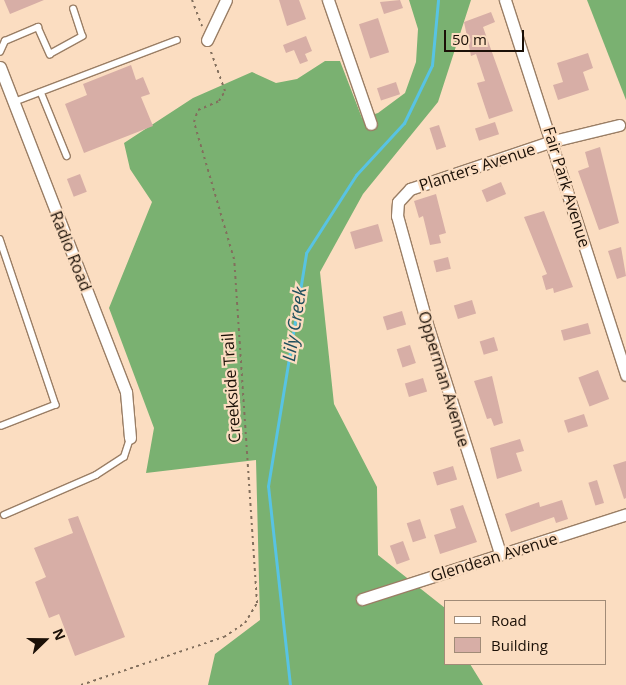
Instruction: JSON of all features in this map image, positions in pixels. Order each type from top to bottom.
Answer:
[{"type":"street","points":[[207,40],[226,0]]},
{"type":"street","points":[[328,0],[371,124]]},
{"type":"street","name":"Fair Park Avenue","points":[[505,0],[553,141],[626,376]]},
{"type":"street","name":"Radio Road","points":[[0,67],[126,392],[130,438]]},
{"type":"street","name":"Planters Avenue","points":[[398,202],[410,189],[553,141],[619,125]]},
{"type":"street","name":"Opperman Avenue","points":[[398,202],[397,216],[432,340],[500,553]]},
{"type":"street","name":"Glendean Avenue","points":[[362,599],[626,514]]},
{"type":"lane","points":[[0,52],[6,41],[38,27],[50,54],[82,36],[74,9]]},
{"type":"lane","points":[[14,102],[177,40]]},
{"type":"lane","points":[[41,92],[67,156]]},
{"type":"lane","points":[[0,240],[56,405],[1,424]]},
{"type":"lane","points":[[4,515],[96,475],[124,457],[130,438]]},
{"type":"path","name":"Creekside Trail","points":[[81,685],[224,637],[245,623],[257,603],[234,259],[194,122],[198,110],[219,102],[225,91],[192,0]]},
{"type":"green space","points":[[409,0],[471,0],[438,102],[363,194],[320,272],[334,404],[377,487],[378,555],[444,607],[444,665],[471,665],[483,685],[208,685],[215,654],[260,620],[256,460],[146,473],[154,428],[109,308],[152,202],[130,169],[124,143],[193,98],[252,72],[276,83],[297,79],[325,61],[340,61],[362,118],[378,113],[405,93],[416,62],[418,29]]},
{"type":"green space","points":[[587,0],[626,0],[626,100]]},
{"type":"building","points":[[4,0],[44,0],[10,14]]},
{"type":"building","points":[[279,0],[299,0],[306,19],[287,26]]},
{"type":"building","points":[[400,0],[403,8],[384,14],[380,2]]},
{"type":"building","points":[[491,12],[495,22],[483,27],[513,111],[489,119],[477,83],[485,81],[476,54],[471,56],[464,22]]},
{"type":"building","points":[[378,18],[389,52],[370,58],[359,24]]},
{"type":"building","points":[[306,36],[312,51],[305,54],[308,61],[300,64],[294,50],[286,53],[283,45]]},
{"type":"building","points":[[588,53],[593,68],[583,72],[589,90],[558,100],[553,85],[563,82],[557,63]]},
{"type":"building","points":[[131,65],[136,80],[143,77],[150,94],[141,97],[153,126],[84,153],[65,104],[87,95],[83,84]]},
{"type":"building","points":[[396,82],[400,94],[381,101],[377,88]]},
{"type":"building","points":[[495,122],[499,134],[479,141],[475,128]]},
{"type":"building","points":[[439,125],[446,147],[437,150],[429,128]]},
{"type":"building","points":[[600,147],[619,223],[599,230],[578,171],[589,167],[585,152]]},
{"type":"building","points":[[80,174],[87,192],[74,197],[67,179]]},
{"type":"building","points":[[501,182],[506,194],[487,202],[482,190]]},
{"type":"building","points":[[436,194],[446,233],[439,235],[441,243],[430,245],[423,216],[419,218],[414,201]]},
{"type":"building","points":[[544,211],[573,287],[554,293],[553,288],[546,290],[542,276],[547,274],[524,217]]},
{"type":"building","points":[[378,224],[383,241],[355,249],[350,232]]},
{"type":"building","points":[[621,247],[626,276],[617,279],[608,251]]},
{"type":"building","points":[[448,257],[451,269],[436,272],[433,261]]},
{"type":"building","points":[[472,300],[476,313],[458,319],[454,306]]},
{"type":"building","points":[[402,311],[406,324],[387,330],[383,317]]},
{"type":"building","points":[[588,323],[591,334],[564,341],[561,330]]},
{"type":"building","points":[[494,337],[498,350],[484,355],[480,341]]},
{"type":"building","points":[[410,345],[416,363],[403,367],[397,349]]},
{"type":"building","points":[[598,370],[609,399],[590,406],[578,378]]},
{"type":"building","points":[[492,376],[503,423],[494,426],[491,418],[487,419],[474,381]]},
{"type":"building","points":[[423,378],[427,391],[409,397],[405,384]]},
{"type":"building","points":[[584,414],[588,426],[568,433],[564,420]]},
{"type":"building","points":[[520,439],[524,451],[516,453],[522,471],[497,479],[490,448]]},
{"type":"building","points":[[626,461],[626,498],[624,499],[613,465]]},
{"type":"building","points":[[453,466],[457,479],[437,486],[433,472]]},
{"type":"building","points":[[597,480],[604,503],[595,506],[588,483]]},
{"type":"building","points":[[562,500],[568,519],[556,523],[554,517],[511,532],[505,514],[539,502],[540,507]]},
{"type":"building","points":[[463,505],[477,542],[440,554],[434,535],[456,528],[450,509]]},
{"type":"building","points":[[78,516],[125,637],[75,656],[59,614],[49,618],[35,582],[46,577],[34,548],[73,533],[68,519]]},
{"type":"building","points":[[420,519],[426,538],[413,542],[407,523]]},
{"type":"building","points":[[403,541],[410,560],[397,565],[390,546]]},
{"type":"waterway","name":"Lily Creek","points":[[290,685],[268,486],[306,253],[356,175],[404,123],[432,65],[438,0]]}]
